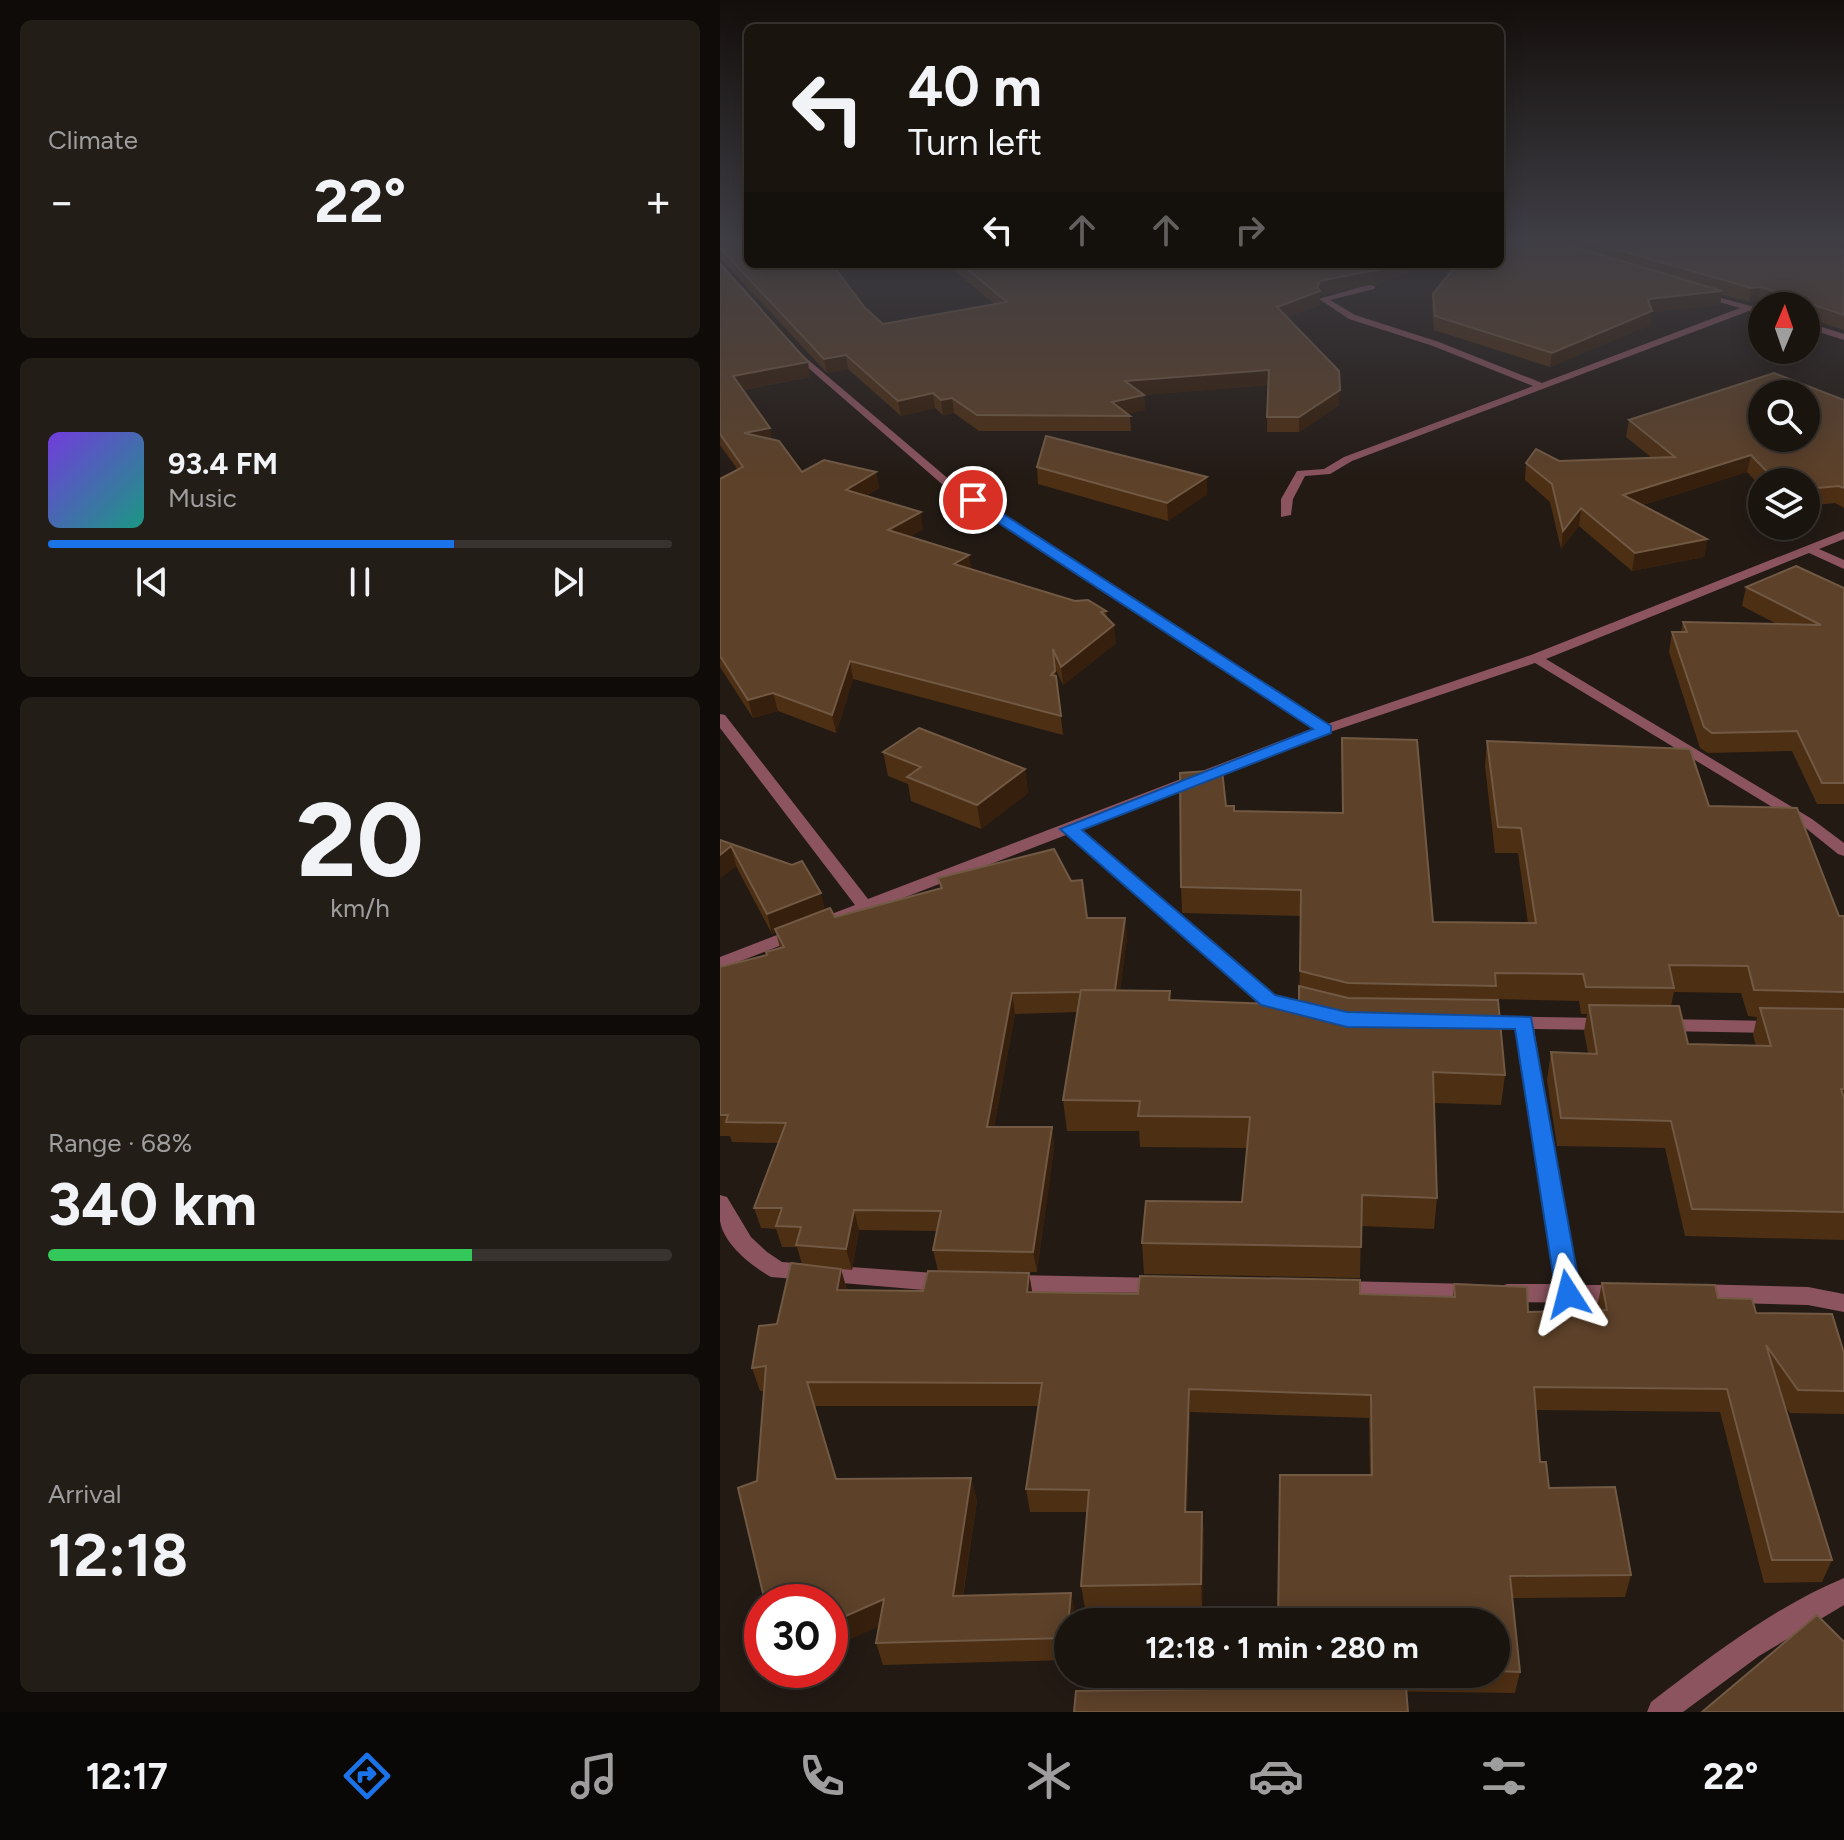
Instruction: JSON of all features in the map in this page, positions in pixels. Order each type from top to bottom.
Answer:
[{"type":"street","points":[[766,320],[815,373],[947,483],[1325,729]]},
{"type":"street","points":[[1361,320],[1436,344],[1544,387]]},
{"type":"street","points":[[1285,515],[1287,499],[1301,473],[1326,472],[1348,459],[1718,320]]},
{"type":"street","points":[[1820,329],[1844,337]]},
{"type":"street","points":[[720,963],[1325,729],[1536,658],[1844,535]]},
{"type":"street","points":[[1809,549],[1844,565]]},
{"type":"street","points":[[1536,658],[1807,822],[1844,851]]},
{"type":"street","points":[[720,718],[864,905]]},
{"type":"street","points":[[1069,829],[1269,1000],[1316,1013]]},
{"type":"street","points":[[1465,1021],[1797,1027]]},
{"type":"street","points":[[1524,1022],[1568,1294]]},
{"type":"street","points":[[720,1203],[736,1232],[759,1261],[779,1271],[974,1283],[1188,1287]]},
{"type":"street","points":[[1315,1290],[1644,1294]]},
{"type":"street","points":[[1674,1294],[1808,1296],[1844,1303]]},
{"type":"street","points":[[1661,1712],[1775,1630],[1844,1591]]},
{"type":"building","points":[[720,320],[770,320],[808,362],[733,376],[770,428],[744,433],[779,441],[802,472],[824,460],[876,472],[846,490],[921,512],[888,530],[969,555],[954,564],[1075,601],[1088,600],[1106,611],[1101,612],[1114,625],[1061,667],[1053,649],[1055,671],[1051,675],[1056,676],[1061,716],[850,661],[832,715],[773,693],[748,700],[720,656],[720,479],[743,467],[720,434]]},
{"type":"building","points":[[787,320],[878,320],[883,324],[906,320],[1289,320],[1339,371],[1340,390],[1299,417],[1267,417],[1269,370],[1125,381],[1144,395],[1112,402],[1130,416],[977,415],[952,398],[941,400],[933,393],[898,401],[846,355],[824,359]]},
{"type":"building","points":[[1447,320],[1631,320],[1552,353]]},
{"type":"building","points":[[1774,373],[1792,380],[1752,380]]},
{"type":"building","points":[[1748,381],[1748,452],[1820,452],[1820,391],[1844,400],[1844,488],[1820,488],[1820,468],[1764,468],[1751,455],[1623,495],[1707,539],[1635,553],[1581,508],[1563,531],[1552,484],[1526,463],[1536,449],[1559,461],[1675,457],[1629,420]]},
{"type":"building","points":[[1046,436],[1207,477],[1167,503],[1037,467]]},
{"type":"building","points":[[1796,566],[1844,588],[1844,783],[1822,783],[1797,731],[1712,733],[1704,727],[1672,632],[1687,632],[1683,622],[1821,625],[1746,587]]},
{"type":"building","points":[[919,728],[1025,769],[977,805],[907,777],[921,767],[883,752]]},
{"type":"building","points":[[1342,738],[1417,740],[1433,922],[1536,923],[1521,828],[1498,827],[1487,741],[1690,749],[1709,806],[1797,808],[1839,916],[1844,916],[1844,992],[1754,990],[1748,966],[1669,965],[1674,988],[1586,987],[1583,974],[1495,973],[1496,986],[1348,983],[1300,971],[1301,890],[1181,887],[1180,773],[1222,770],[1226,806],[1234,806],[1234,811],[1343,813]]},
{"type":"building","points":[[720,840],[792,865],[802,861],[821,893],[767,914],[731,846],[720,855]]},
{"type":"building","points":[[1054,849],[1071,881],[1082,880],[1087,918],[1125,918],[1115,990],[1012,993],[987,1127],[1052,1127],[1033,1252],[933,1250],[941,1211],[854,1210],[846,1249],[796,1245],[801,1227],[776,1226],[782,1208],[754,1208],[786,1123],[726,1122],[728,1115],[720,1115],[720,967],[767,955],[766,952],[784,947],[775,929],[830,908],[835,917],[942,888],[938,878]]},
{"type":"building","points":[[1299,986],[1348,998],[1498,1000],[1505,1075],[1433,1072],[1437,1198],[1362,1195],[1361,1247],[1142,1243],[1146,1201],[1242,1202],[1250,1117],[1138,1116],[1140,1101],[1063,1100],[1081,990],[1170,991],[1169,1000],[1299,1005]]},
{"type":"building","points":[[1589,1005],[1679,1006],[1688,1044],[1771,1046],[1760,1008],[1844,1009],[1844,1089],[1841,1089],[1844,1098],[1844,1212],[1692,1209],[1671,1121],[1561,1118],[1551,1052],[1597,1054]]},
{"type":"building","points":[[791,1263],[841,1269],[837,1290],[923,1291],[928,1271],[1029,1273],[1027,1292],[1138,1294],[1140,1276],[1360,1280],[1360,1294],[1455,1297],[1454,1284],[1527,1287],[1528,1312],[1607,1310],[1602,1283],[1715,1285],[1718,1298],[1752,1299],[1756,1313],[1832,1314],[1844,1353],[1844,1391],[1798,1390],[1766,1345],[1832,1560],[1772,1560],[1727,1389],[1534,1387],[1540,1462],[1546,1462],[1549,1488],[1615,1487],[1631,1575],[1510,1576],[1520,1672],[1510,1672],[1510,1608],[1278,1608],[1280,1475],[1372,1475],[1371,1395],[1189,1389],[1185,1512],[1202,1512],[1201,1584],[1081,1586],[1089,1490],[1026,1489],[1042,1383],[807,1382],[836,1479],[971,1478],[953,1596],[1071,1593],[1070,1608],[1054,1608],[1054,1638],[876,1643],[884,1599],[848,1615],[848,1584],[761,1584],[738,1488],[757,1481],[766,1366],[752,1368],[759,1326],[777,1324]]},
{"type":"building","points":[[1817,1615],[1844,1642],[1844,1712],[1702,1712]]},
{"type":"building","points":[[1406,1688],[1408,1712],[1074,1712],[1076,1691]]},
{"type":"route","points":[[973,500],[1325,729],[1069,829],[1269,1000],[1347,1019],[1524,1022],[1568,1294]]}]
